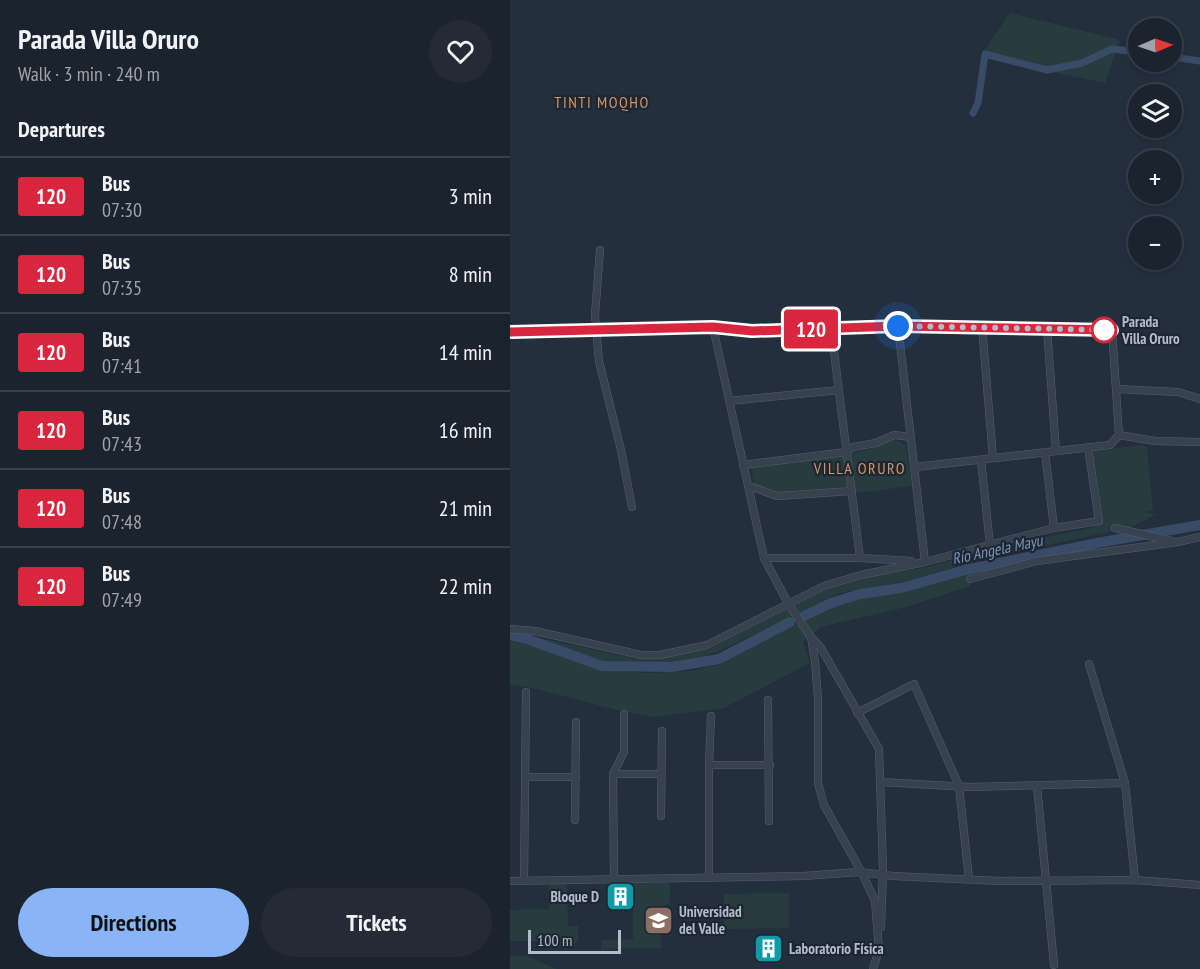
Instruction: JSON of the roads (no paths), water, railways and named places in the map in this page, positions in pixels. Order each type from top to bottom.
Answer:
[{"type":"street","points":[[600,250],[595,315],[599,361],[621,450],[632,507]]},
{"type":"street","points":[[510,332],[713,327],[752,331],[898,326],[1112,330],[1119,435],[1110,445],[915,467]]},
{"type":"street","points":[[898,326],[925,562]]},
{"type":"street","points":[[713,327],[764,558],[789,605],[821,648],[879,749],[883,875],[883,919],[879,934]]},
{"type":"street","points":[[982,327],[993,458]]},
{"type":"street","points":[[831,328],[860,558]]},
{"type":"street","points":[[1047,328],[1056,451]]},
{"type":"street","points":[[1117,389],[1178,392],[1200,399]]},
{"type":"street","points":[[729,401],[838,390]]},
{"type":"street","points":[[743,465],[846,452],[853,447],[876,443],[894,435],[911,437]]},
{"type":"street","points":[[1119,435],[1155,441],[1200,442]]},
{"type":"street","points":[[510,629],[535,631],[641,655],[660,655],[707,645],[824,586],[882,569],[925,562],[1054,528],[1099,521],[1088,447]]},
{"type":"street","points":[[1045,452],[1054,528]]},
{"type":"street","points":[[981,459],[990,545]]},
{"type":"street","points":[[749,486],[777,496],[852,490]]},
{"type":"street","points":[[1116,528],[1178,542]]},
{"type":"street","points":[[970,579],[1037,561],[1200,537]]},
{"type":"street","points":[[764,558],[860,558],[925,562]]},
{"type":"street","points":[[811,637],[818,699],[818,783],[824,805],[875,901],[879,950],[873,969]]},
{"type":"street","points":[[1089,664],[1125,783],[1135,880]]},
{"type":"street","points":[[857,713],[914,684],[959,786],[969,879]]},
{"type":"street","points":[[524,881],[526,692]]},
{"type":"street","points":[[768,700],[769,822]]},
{"type":"street","points":[[614,880],[613,774],[624,752],[624,714]]},
{"type":"street","points":[[709,878],[711,716]]},
{"type":"street","points":[[575,820],[576,722]]},
{"type":"street","points":[[661,816],[662,730]]},
{"type":"street","points":[[709,765],[770,765]]},
{"type":"street","points":[[613,774],[662,774]]},
{"type":"street","points":[[525,777],[576,777]]},
{"type":"street","points":[[880,782],[959,786],[1125,783]]},
{"type":"street","points":[[1036,786],[1054,965]]},
{"type":"street","points":[[510,881],[862,873],[1001,881],[1135,880],[1200,885]]},
{"type":"waterway","points":[[973,113],[978,103],[985,54],[1047,70],[1082,63],[1112,49],[1128,51]]},
{"type":"waterway","points":[[1182,58],[1200,61]]},
{"type":"waterway","name":"Río Angela Mayu","points":[[804,616],[831,603],[860,594],[901,588],[965,570],[1097,543],[1200,525]]},
{"type":"waterway","name":"Río Angela Mayu","points":[[510,635],[602,666],[672,667],[719,659],[790,622]]},
{"type":"place","name":"Parada Villa Oruro","points":[[1104,330]]},
{"type":"place","name":"Bloque D","points":[[620,896]]},
{"type":"place","name":"Universidad del Valle","points":[[658,920]]},
{"type":"place","name":"Laboratorio Física","points":[[768,948]]},
{"type":"district","name":"TINTI MOQHO","points":[[602,102]]},
{"type":"district","name":"VILLA ORURO","points":[[860,468]]}]
